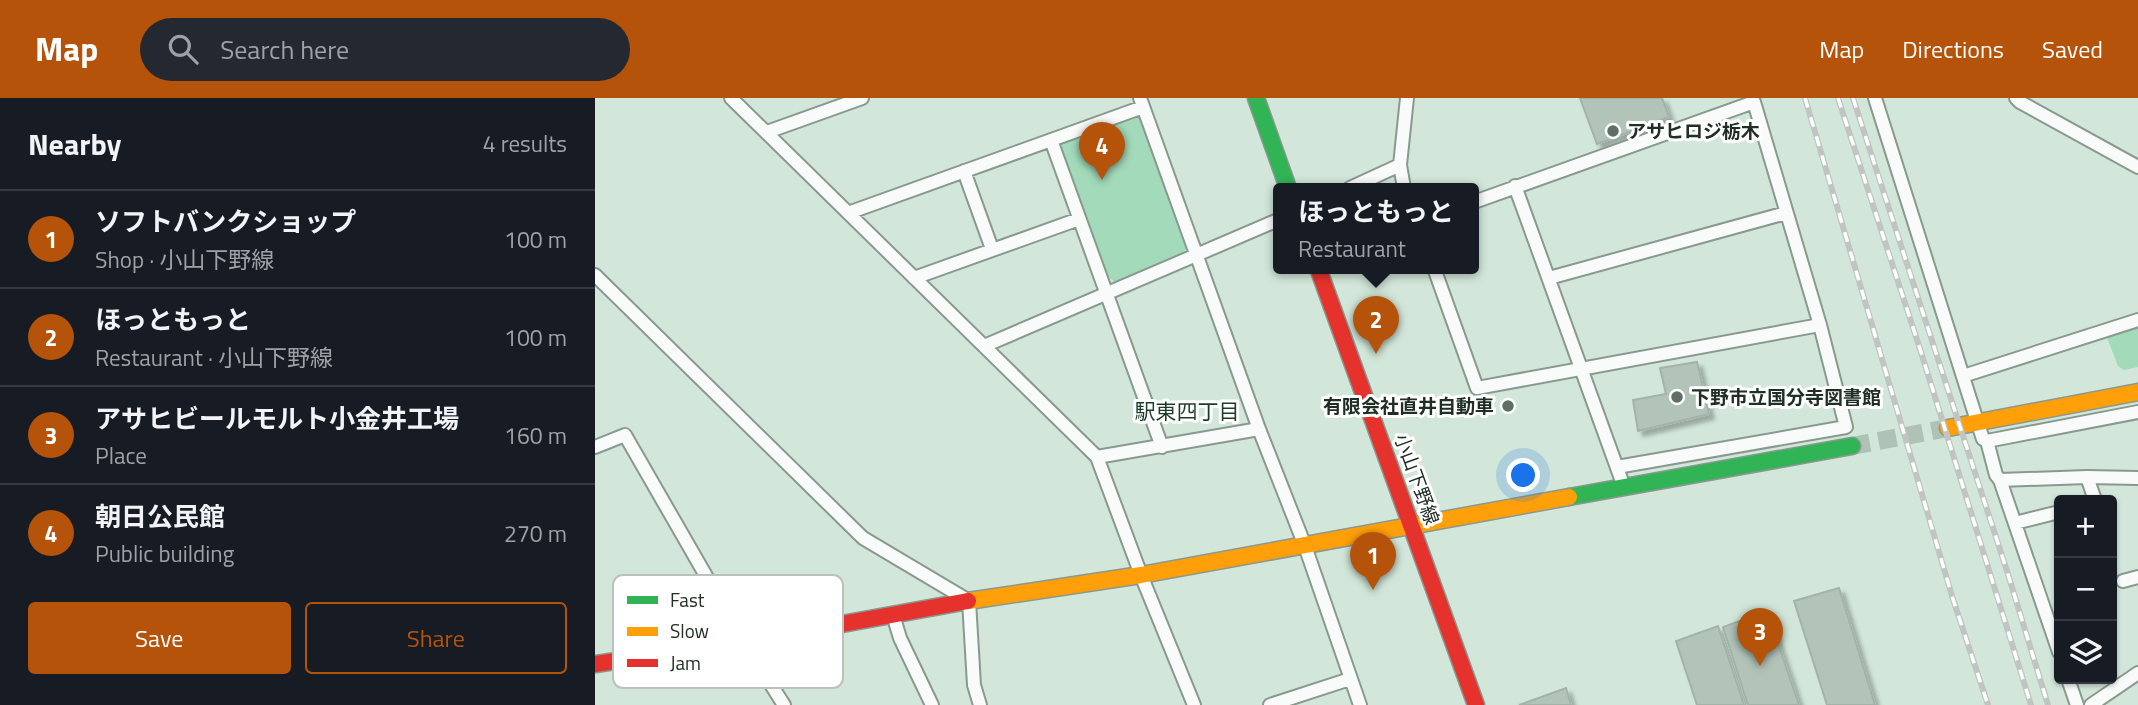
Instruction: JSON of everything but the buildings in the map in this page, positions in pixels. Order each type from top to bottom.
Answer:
[{"type":"street","points":[[731,98],[1097,457],[1194,705]]},
{"type":"street","points":[[767,132],[862,98]]},
{"type":"street","points":[[1256,98],[1286,183]]},
{"type":"street","points":[[1404,183],[1400,165],[1407,98]]},
{"type":"street","points":[[2016,98],[2138,167]]},
{"type":"street","points":[[1879,99],[1977,421],[1983,439],[1987,441],[1996,474],[2054,637]]},
{"type":"street","points":[[848,212],[1051,140],[1142,102],[1259,429],[1305,546],[1360,705]]},
{"type":"street","points":[[1479,200],[1754,102],[1820,325],[1846,427],[1617,467]]},
{"type":"street","points":[[1051,140],[1162,447]]},
{"type":"street","points":[[1361,183],[1400,165]]},
{"type":"street","points":[[964,171],[992,249]]},
{"type":"street","points":[[1515,186],[1625,487]]},
{"type":"street","points":[[1549,278],[1786,213]]},
{"type":"street","points":[[914,278],[1079,219]]},
{"type":"street","points":[[984,346],[1273,222]]},
{"type":"street","name":"小山下野線","points":[[1320,274],[1476,705]]},
{"type":"street","points":[[1436,274],[1477,388],[1820,325]]},
{"type":"street","points":[[595,275],[863,538],[969,601]]},
{"type":"street","points":[[1963,376],[2138,320]]},
{"type":"street","points":[[1948,428],[2138,392]]},
{"type":"street","points":[[1987,441],[2138,412]]},
{"type":"street","points":[[1097,457],[1259,429]]},
{"type":"street","points":[[595,447],[625,435],[705,575]]},
{"type":"street","points":[[843,624],[969,601],[1141,575],[1852,446]]},
{"type":"street","points":[[2087,477],[2093,495]]},
{"type":"street","points":[[2000,480],[2138,478]]},
{"type":"street","points":[[2015,523],[2054,513]]},
{"type":"street","points":[[2123,581],[2138,577]]},
{"type":"street","points":[[969,601],[974,685],[980,705]]},
{"type":"street","points":[[893,615],[900,638],[932,705]]},
{"type":"street","points":[[595,664],[613,661]]},
{"type":"street","points":[[2091,705],[2138,673]]},
{"type":"street","points":[[1270,705],[1350,679]]},
{"type":"street","points":[[2070,684],[2077,705]]},
{"type":"street","points":[[773,688],[784,705]]},
{"type":"green space","points":[[1133,116],[1143,120],[1188,246],[1183,254],[1115,282],[1108,277],[1061,149],[1064,141]]},
{"type":"green space","points":[[2138,324],[2138,367],[2124,370],[2118,366],[2106,335]]},
{"type":"tunnel","points":[[1852,446],[1948,428]]},
{"type":"railway","points":[[1805,98],[1952,596],[1988,705]]},
{"type":"railway","points":[[1838,98],[1921,352],[2031,705]]},
{"type":"railway","points":[[1853,98],[2048,705]]},
{"type":"traffic: fast","points":[[1256,98],[1286,183]]},
{"type":"traffic: fast","points":[[1569,497],[1852,446]]},
{"type":"traffic: slow","points":[[1948,428],[2138,392]]},
{"type":"traffic: slow","points":[[968,601],[1141,575],[1569,497]]},
{"type":"traffic: jam","points":[[1320,274],[1476,705]]},
{"type":"traffic: jam","points":[[843,624],[968,601]]},
{"type":"traffic: jam","points":[[595,664],[613,661]]},
{"type":"place","name":"アサヒロジ栃木","points":[[1613,131]]},
{"type":"place","name":"朝日公民館","points":[[1102,180]]},
{"type":"place","name":"ほっともっと","points":[[1376,354]]},
{"type":"place","name":"下野市立国分寺図書館","points":[[1677,397]]},
{"type":"place","name":"有限会社直井自動車","points":[[1508,406]]},
{"type":"place","name":"ソフトバンクショップ","points":[[1373,590]]},
{"type":"place","name":"アサヒビールモルト小金井工場","points":[[1760,666]]},
{"type":"district","name":"駅東四丁目","points":[[1187,412]]}]
